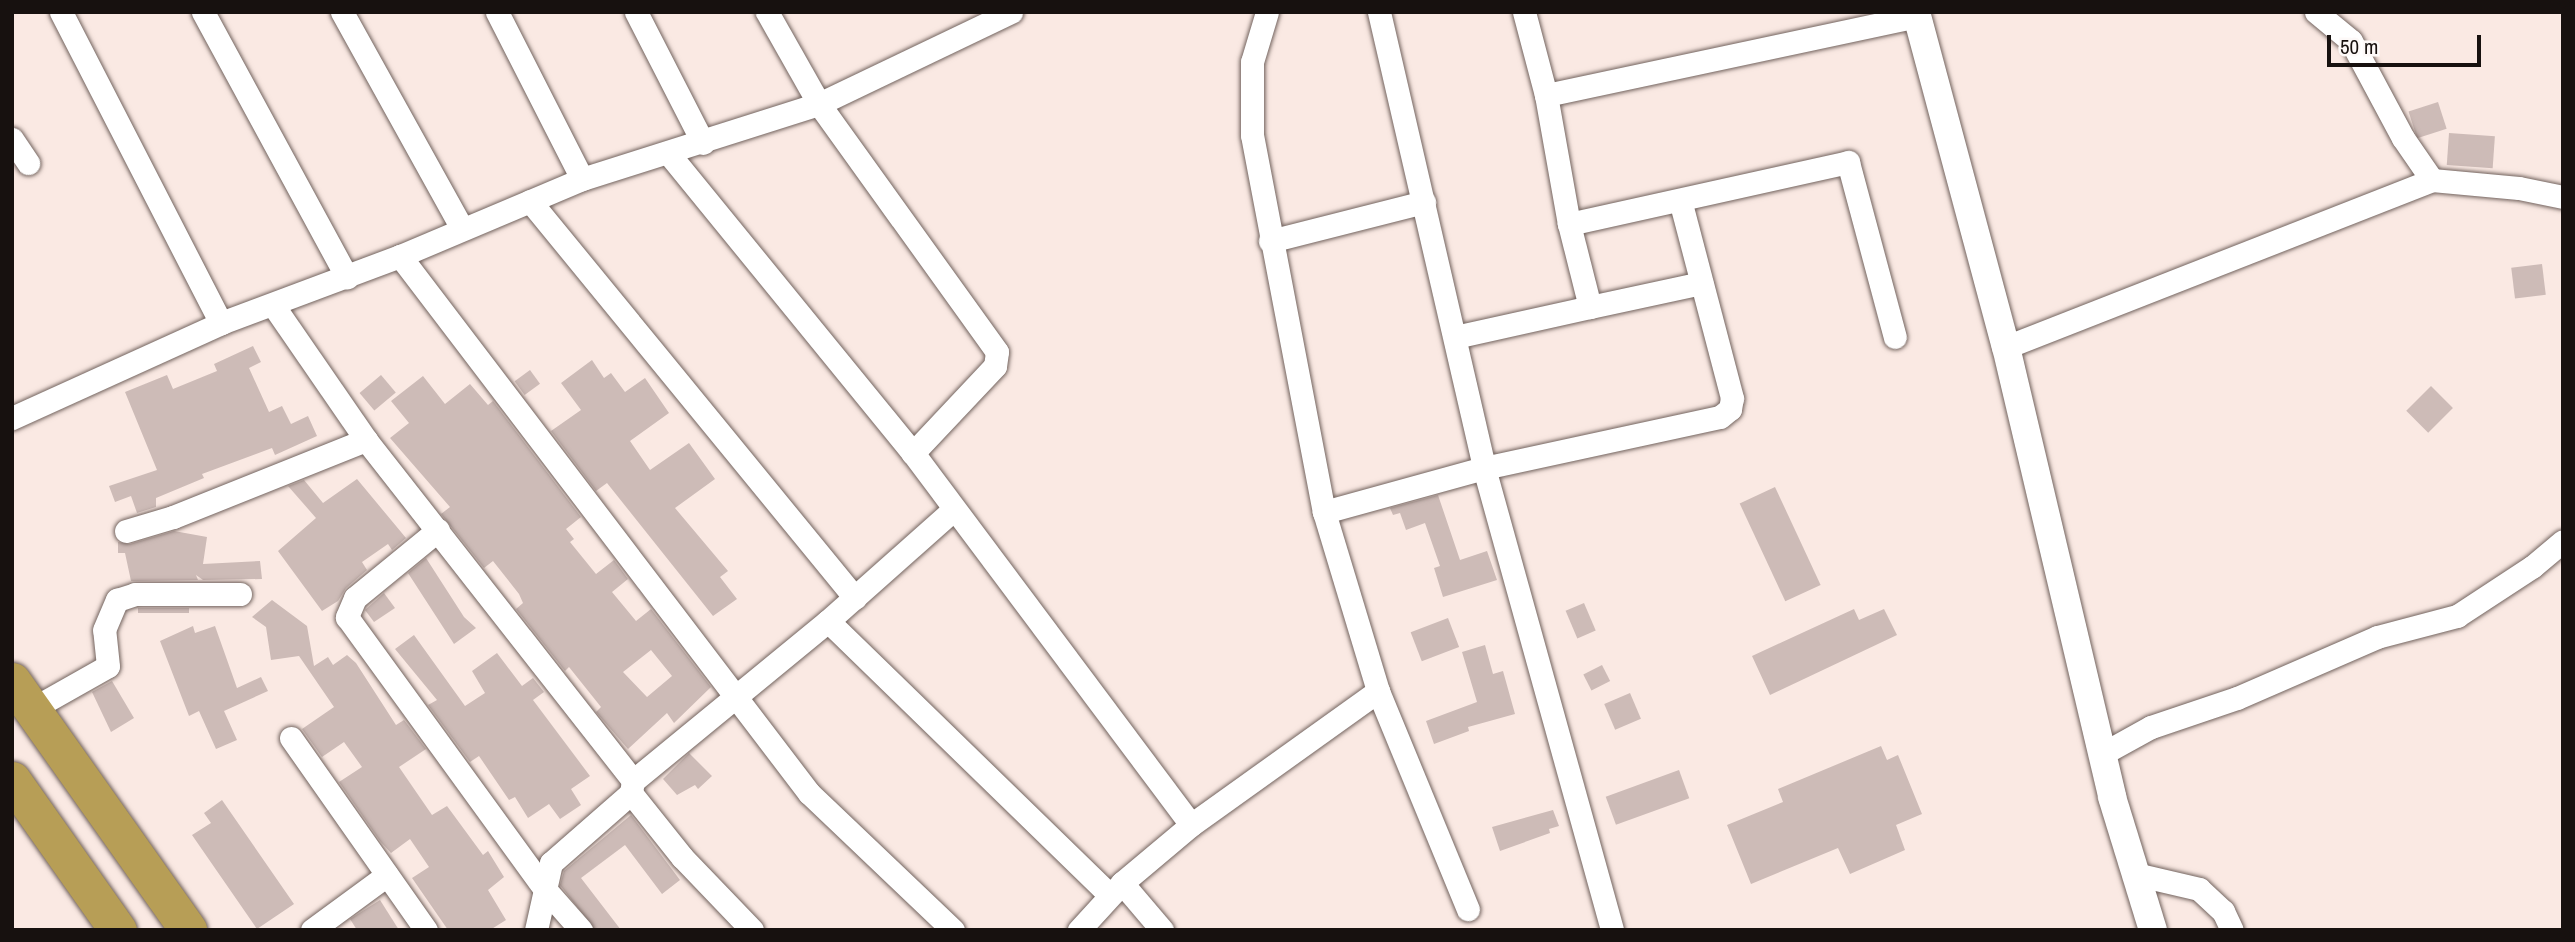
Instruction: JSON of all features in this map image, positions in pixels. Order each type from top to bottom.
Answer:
[{"type":"highway","points":[[22,695],[188,930]]},
{"type":"highway","points":[[12,780],[118,930]]},
{"type":"street","points":[[61,12],[221,323]]},
{"type":"street","points":[[204,12],[347,277]]},
{"type":"street","points":[[342,12],[461,227]]},
{"type":"street","points":[[497,12],[582,179]]},
{"type":"street","points":[[636,12],[703,143]]},
{"type":"street","points":[[767,12],[819,104],[997,352],[995,366],[913,453]]},
{"type":"street","points":[[12,418],[221,323],[400,256],[461,227],[582,179],[669,154],[819,104],[1011,12]]},
{"type":"street","points":[[1267,12],[1252,62],[1250,100],[1270,241],[1324,512],[1378,691],[1468,909]]},
{"type":"street","points":[[1380,12],[1484,468],[1612,930]]},
{"type":"street","points":[[1524,12],[1546,95],[1569,224],[1590,307]]},
{"type":"street","points":[[2316,12],[2351,41],[2403,138],[2432,180]]},
{"type":"street","points":[[1546,95],[1916,14],[2006,347],[2102,754],[2153,930]]},
{"type":"street","points":[[12,139],[28,163]]},
{"type":"street","points":[[669,154],[913,453],[953,511],[1191,825]]},
{"type":"street","points":[[1569,224],[1681,203],[1848,162],[1895,337]]},
{"type":"street","points":[[2006,347],[2401,196],[2432,180],[2519,188],[2563,197]]},
{"type":"street","points":[[530,201],[855,598]]},
{"type":"street","points":[[1270,241],[1424,202]]},
{"type":"street","points":[[1324,512],[1484,468],[1720,417],[1730,410],[1732,398],[1681,203]]},
{"type":"street","points":[[400,256],[809,793],[953,930]]},
{"type":"street","points":[[1455,337],[1701,283]]},
{"type":"street","points":[[273,305],[366,440],[438,530],[682,857],[752,930]]},
{"type":"street","points":[[126,531],[366,440]]},
{"type":"street","points":[[536,930],[551,863],[632,787],[953,511]]},
{"type":"street","points":[[438,530],[355,598],[347,617],[544,888],[580,930]]},
{"type":"street","points":[[2102,754],[2151,727],[2238,698],[2377,637],[2457,616],[2532,567],[2563,541]]},
{"type":"street","points":[[22,695],[108,666],[104,629],[117,600],[135,594],[240,594]]},
{"type":"street","points":[[828,621],[1162,930]]},
{"type":"street","points":[[1079,930],[1116,889],[1191,825],[1378,691]]},
{"type":"street","points":[[291,738],[426,930]]},
{"type":"street","points":[[2136,874],[2199,889],[2223,911],[2232,930]]},
{"type":"street","points":[[312,930],[387,875]]},
{"type":"building","points":[[2438,102],[2447,129],[2417,138],[2409,112]]},
{"type":"building","points":[[2449,133],[2495,136],[2493,168],[2447,165]]},
{"type":"building","points":[[2542,264],[2546,295],[2515,299],[2511,268]]},
{"type":"building","points":[[253,346],[261,362],[249,368],[269,412],[282,406],[291,424],[308,416],[317,436],[275,455],[272,448],[202,474],[204,478],[156,498],[156,507],[137,513],[131,496],[115,502],[109,486],[157,470],[125,392],[167,375],[173,389],[217,371],[214,364]]},
{"type":"building","points":[[592,360],[604,378],[611,373],[625,392],[645,378],[669,413],[630,441],[650,470],[689,443],[715,479],[675,508],[728,571],[720,577],[737,599],[713,616],[607,483],[596,491],[551,431],[581,410],[561,383]]},
{"type":"building","points":[[530,370],[540,384],[525,395],[515,381]]},
{"type":"building","points":[[381,375],[396,393],[374,411],[360,393]]},
{"type":"building","points":[[423,376],[445,404],[470,384],[488,405],[493,401],[581,517],[566,529],[574,539],[570,542],[596,574],[614,560],[628,579],[612,592],[636,621],[651,609],[711,687],[674,723],[667,713],[628,749],[596,712],[601,707],[569,667],[565,671],[516,609],[523,603],[519,594],[493,561],[484,568],[441,514],[450,507],[390,438],[409,423],[391,401]],"holes":[[[651,650],[672,676],[647,697],[623,672]]]},
{"type":"building","points":[[2431,386],[2453,408],[2428,433],[2406,411]]},
{"type":"building","points":[[357,479],[406,538],[392,550],[388,544],[362,562],[367,570],[346,588],[338,601],[322,611],[278,551],[316,518],[288,486],[304,480],[323,503]]},
{"type":"building","points":[[1775,487],[1821,585],[1785,601],[1740,503]]},
{"type":"building","points":[[1438,495],[1460,560],[1487,551],[1497,580],[1443,597],[1434,568],[1440,566],[1425,523],[1406,530],[1400,513],[1393,515],[1390,508]]},
{"type":"building","points":[[174,531],[207,537],[203,564],[260,561],[262,579],[203,580],[196,575],[198,580],[131,581],[125,553],[118,553],[118,542],[130,544]]},
{"type":"building","points":[[426,558],[464,617],[476,628],[454,644],[408,573]]},
{"type":"building","points":[[384,593],[395,608],[374,622],[365,610]]},
{"type":"building","points":[[272,600],[307,626],[314,666],[328,657],[333,665],[347,655],[356,663],[396,725],[404,720],[426,749],[399,767],[432,815],[447,806],[483,855],[488,851],[504,877],[488,890],[506,920],[490,930],[448,930],[412,878],[429,867],[410,839],[391,853],[380,841],[339,782],[362,767],[344,742],[322,757],[302,729],[334,707],[299,656],[271,660],[266,627],[252,617]]},
{"type":"building","points":[[1584,603],[1596,631],[1577,638],[1566,611]]},
{"type":"building","points":[[138,608],[189,608],[189,613],[138,613]]},
{"type":"building","points":[[1854,609],[1859,620],[1884,609],[1897,635],[1770,695],[1752,656]]},
{"type":"building","points":[[1448,618],[1459,647],[1422,661],[1411,632]]},
{"type":"building","points":[[193,626],[195,633],[215,626],[237,688],[261,677],[268,691],[224,711],[237,740],[216,749],[199,711],[189,716],[160,641]]},
{"type":"building","points":[[414,635],[465,706],[485,693],[472,671],[497,653],[522,686],[533,678],[544,692],[533,700],[590,776],[571,789],[581,805],[560,819],[549,804],[528,818],[515,797],[509,800],[479,756],[470,762],[428,705],[437,700],[395,649]]},
{"type":"building","points":[[1485,645],[1493,674],[1503,671],[1515,714],[1468,727],[1469,731],[1434,744],[1426,721],[1477,702],[1462,652]]},
{"type":"building","points":[[1602,665],[1610,681],[1591,691],[1583,675]]},
{"type":"building","points":[[112,681],[134,718],[111,732],[92,692]]},
{"type":"building","points":[[1630,693],[1641,719],[1615,730],[1604,704]]},
{"type":"building","points":[[1881,746],[1887,760],[1898,755],[1922,814],[1896,825],[1905,850],[1850,874],[1838,848],[1751,884],[1727,825],[1783,802],[1778,789]]},
{"type":"building","points":[[689,753],[712,776],[698,789],[695,785],[677,795],[663,779]]},
{"type":"building","points":[[1679,770],[1689,798],[1616,825],[1606,797]]},
{"type":"building","points":[[222,800],[294,904],[257,929],[192,835],[211,823],[204,813]]},
{"type":"building","points":[[1553,810],[1559,826],[1549,829],[1550,833],[1500,851],[1492,827]]},
{"type":"building","points":[[631,815],[680,880],[662,894],[625,845],[581,878],[621,930],[595,930],[560,885],[564,871]]},
{"type":"building","points":[[380,900],[399,930],[357,930],[350,919]]}]
